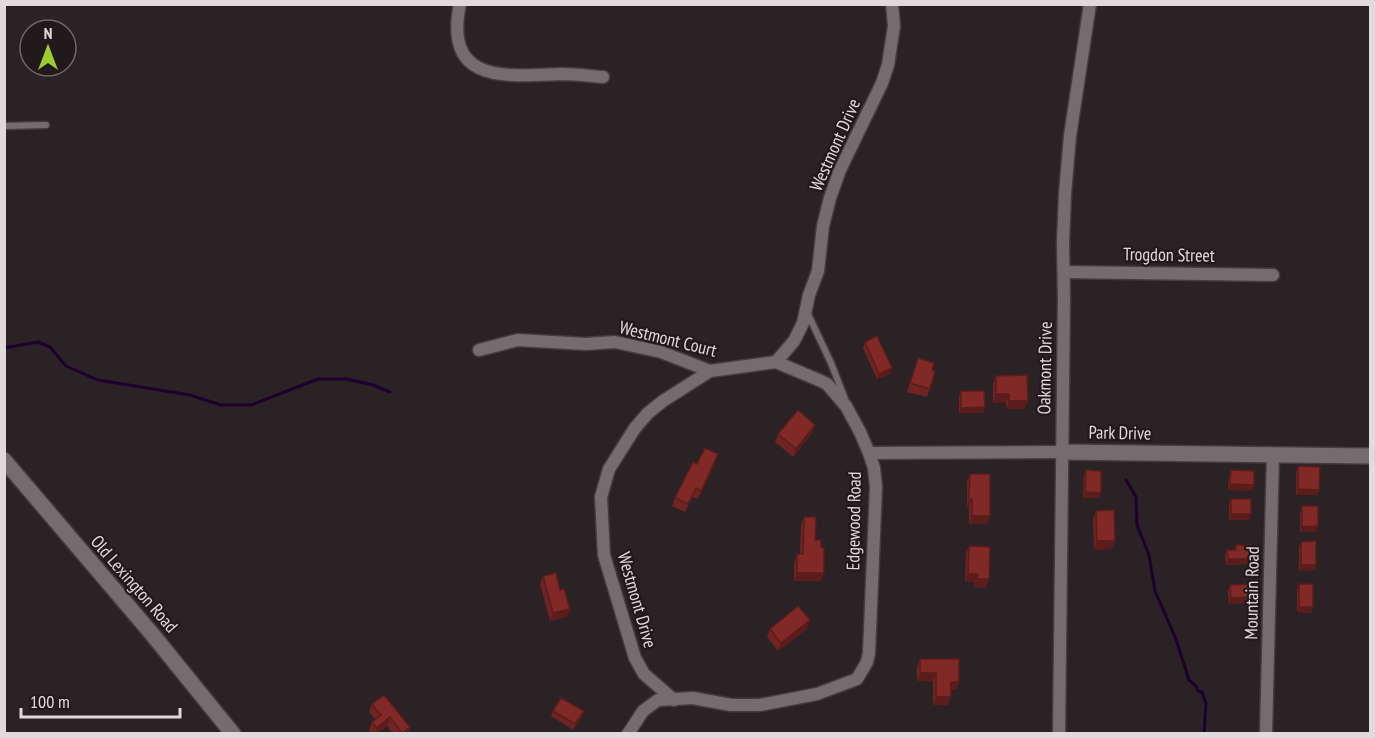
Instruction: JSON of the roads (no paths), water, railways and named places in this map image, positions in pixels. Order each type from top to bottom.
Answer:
[{"type":"main road","name":"Park Drive","points":[[1061,452],[1371,456]]},
{"type":"main road","name":"Old Lexington Road","points":[[4,460],[152,634],[233,734]]},
{"type":"street","points":[[460,4],[456,36],[464,54],[477,68],[506,75],[564,74],[603,77]]},
{"type":"street","name":"Westmont Drive","points":[[776,362],[794,341],[803,322],[818,272],[823,226],[830,198],[840,170],[882,83],[888,64],[894,26],[892,4]]},
{"type":"street","name":"Oakmont Drive","points":[[1059,734],[1065,194],[1070,136],[1090,4]]},
{"type":"street","name":"Trogdon Street","points":[[1064,272],[1273,275]]},
{"type":"street","name":"Westmont Court","points":[[479,350],[518,340],[568,344],[615,342],[660,352],[710,371],[776,362]]},
{"type":"street","name":"Edgewood Road","points":[[674,700],[693,698],[721,704],[760,705],[818,694],[857,678],[863,670],[869,652],[876,487],[874,468],[848,409],[827,384],[776,362]]},
{"type":"street","name":"Westmont Drive","points":[[674,700],[644,674],[635,658],[604,555],[601,497],[609,469],[635,428],[663,401],[710,371]]},
{"type":"street","name":"Park Drive","points":[[869,453],[1061,452]]},
{"type":"street","name":"Mountain Road","points":[[1266,734],[1273,454]]},
{"type":"street","points":[[628,734],[636,719],[650,704],[658,700],[674,700]]},
{"type":"lane","points":[[4,126],[46,125]]},
{"type":"lane","points":[[806,309],[831,363],[848,409]]},
{"type":"waterway","points":[[4,348],[38,342],[50,347],[66,366],[98,380],[190,395],[221,405],[251,405],[318,379],[346,379],[373,385],[390,392]]},
{"type":"waterway","points":[[1126,480],[1136,497],[1137,525],[1149,555],[1155,591],[1176,639],[1189,680],[1198,691],[1202,692],[1206,703],[1204,734]]}]
